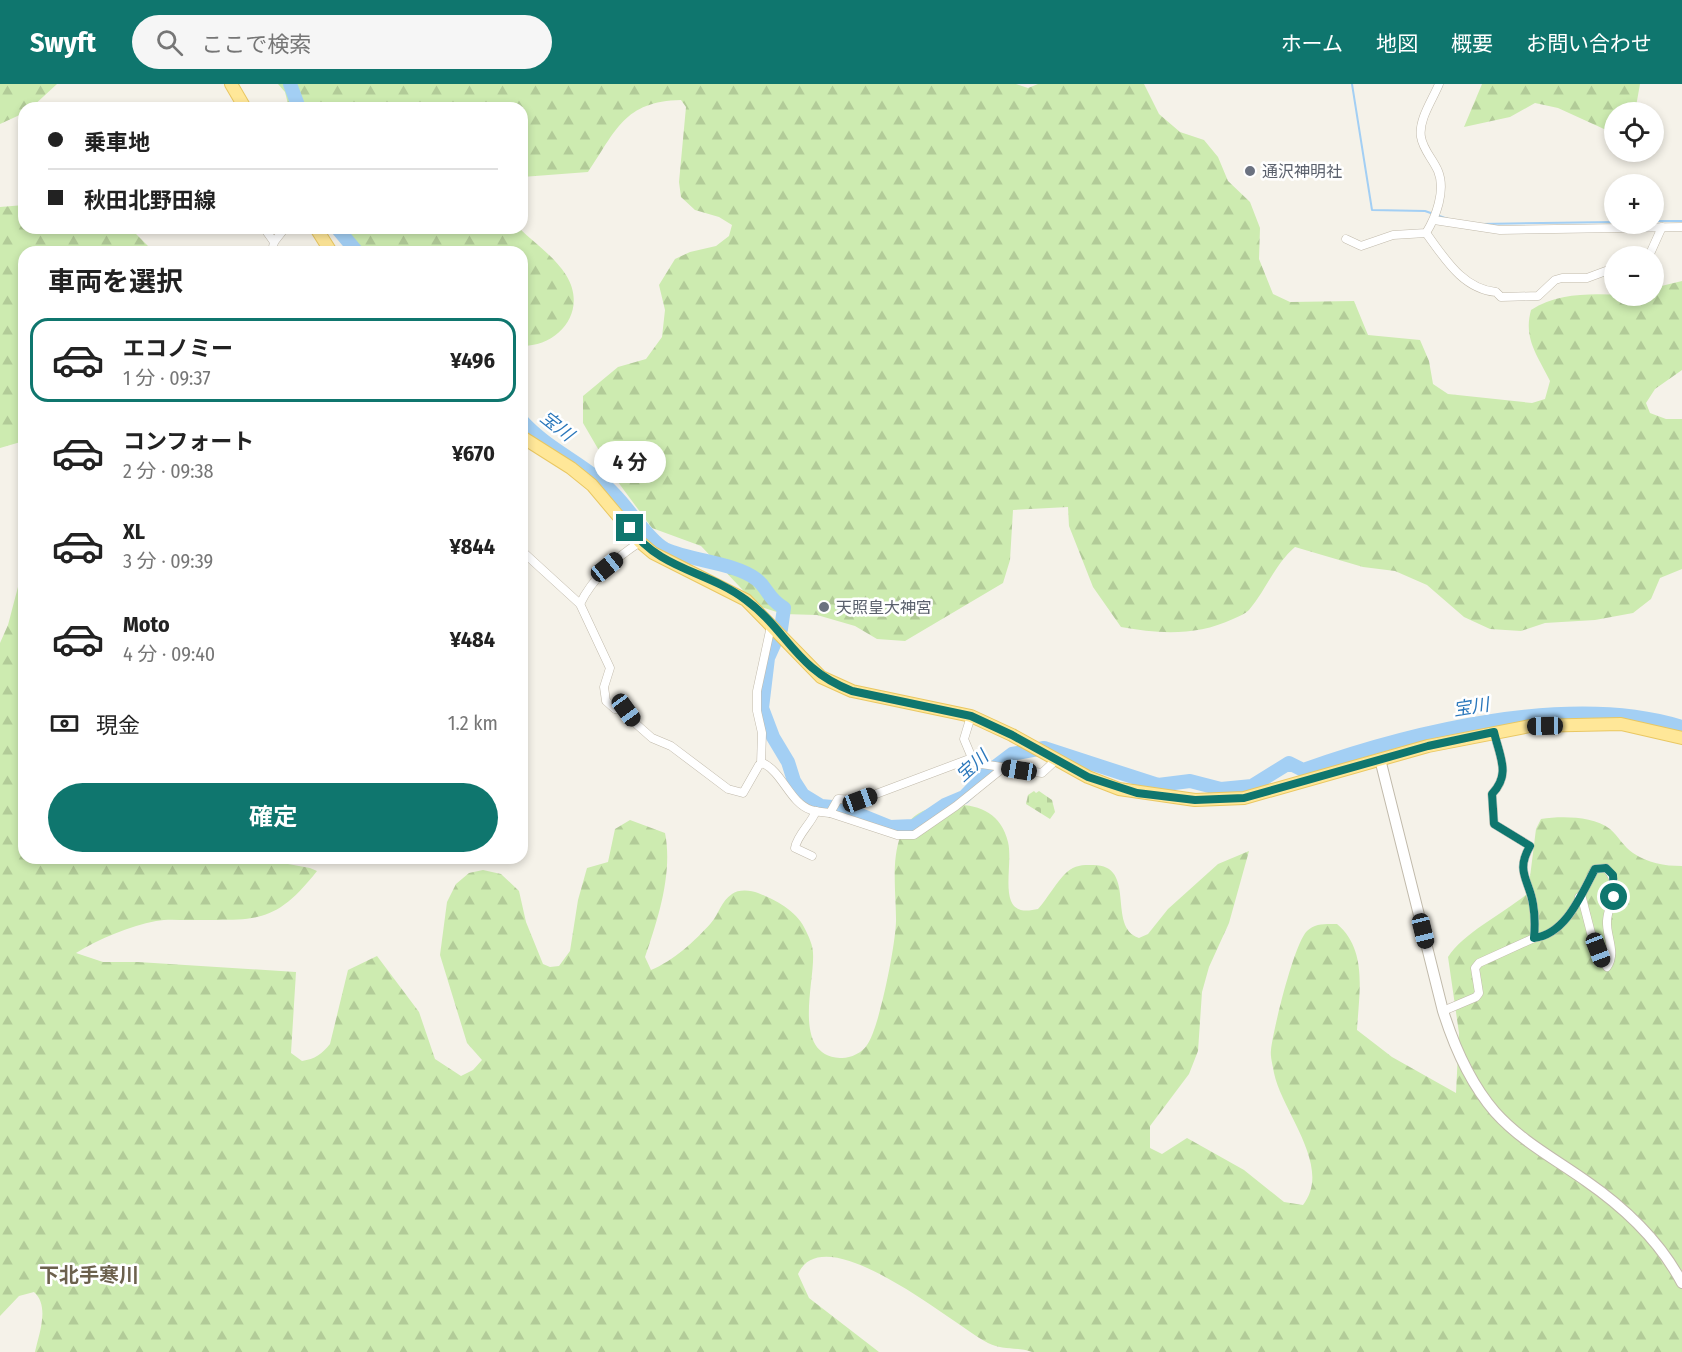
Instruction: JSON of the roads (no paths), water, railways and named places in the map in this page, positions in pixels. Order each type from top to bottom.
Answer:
[{"type":"main road","points":[[231,84],[242,102]]},
{"type":"main road","points":[[528,444],[571,468],[592,485],[607,500],[640,542],[663,560],[729,589],[746,600],[807,665],[837,685],[852,691],[971,716],[1088,777],[1128,791],[1195,800],[1227,800],[1255,796],[1380,759],[1494,732],[1530,726],[1606,724],[1645,728],[1682,738]]},
{"type":"street","points":[[1426,233],[1434,220],[1440,190],[1438,172],[1421,136],[1425,116],[1439,84]]},
{"type":"street","points":[[1434,220],[1500,230],[1604,228]]},
{"type":"street","points":[[1664,227],[1682,227]]},
{"type":"street","points":[[1346,239],[1361,246],[1393,236],[1426,233]]},
{"type":"street","points":[[1426,233],[1451,268],[1467,281],[1488,291],[1496,292],[1501,297],[1538,296],[1562,278],[1587,278],[1604,272]]},
{"type":"street","points":[[268,234],[274,242]]},
{"type":"street","points":[[273,246],[280,234]]},
{"type":"street","points":[[580,604],[585,593],[607,567],[640,542]]},
{"type":"street","points":[[528,556],[580,604],[610,668],[604,687],[606,702],[615,709],[626,710],[635,723],[652,738],[671,746],[728,789],[743,793],[761,764],[762,733],[757,711],[757,691],[773,628]]},
{"type":"street","points":[[971,716],[964,739],[975,763],[1041,773],[1052,758]]},
{"type":"street","points":[[1494,732],[1503,773],[1500,786],[1492,794],[1494,824],[1530,846],[1522,862],[1522,871],[1533,904],[1534,938]]},
{"type":"street","points":[[832,809],[838,799],[860,800],[972,758]]},
{"type":"street","points":[[1380,759],[1443,1011],[1454,1046],[1495,1111],[1528,1142],[1588,1182],[1624,1211],[1659,1247],[1682,1283]]},
{"type":"street","points":[[761,764],[772,768],[809,810],[832,809],[897,835],[914,835],[956,806],[998,767]]},
{"type":"street","points":[[812,856],[795,848],[796,841],[812,822],[816,811]]},
{"type":"street","points":[[1443,1011],[1476,998],[1479,993],[1475,968],[1479,963],[1534,938],[1549,935],[1562,924],[1595,869],[1606,868],[1613,875],[1614,897],[1607,922],[1611,938],[1611,960],[1607,967],[1591,933],[1582,897],[1579,897]]},
{"type":"waterway","name":"宝川","points":[[290,84],[297,102]]},
{"type":"waterway","points":[[1352,84],[1372,210],[1425,211],[1448,219]]},
{"type":"waterway","points":[[1664,221],[1682,221]]},
{"type":"waterway","points":[[1480,224],[1604,222]]},
{"type":"waterway","name":"宝川","points":[[342,234],[352,246]]},
{"type":"waterway","name":"宝川","points":[[528,427],[604,484],[659,545],[676,553],[737,569],[747,574],[760,582],[774,601],[784,608],[781,629],[768,658],[762,708],[773,737],[788,762],[794,781],[803,795],[821,806],[843,808],[890,827],[914,826],[945,805],[964,797],[987,773],[1012,754],[1044,748],[1158,785],[1190,781],[1221,789],[1252,786],[1289,763],[1303,770],[1392,742],[1491,721],[1541,715],[1591,714],[1638,717],[1682,727]]},
{"type":"place","name":"通沢神明社","points":[[1250,171]]},
{"type":"place","name":"天照皇大神宮","points":[[824,607]]},
{"type":"district","name":"下北手寒川","points":[[89,1275]]}]
